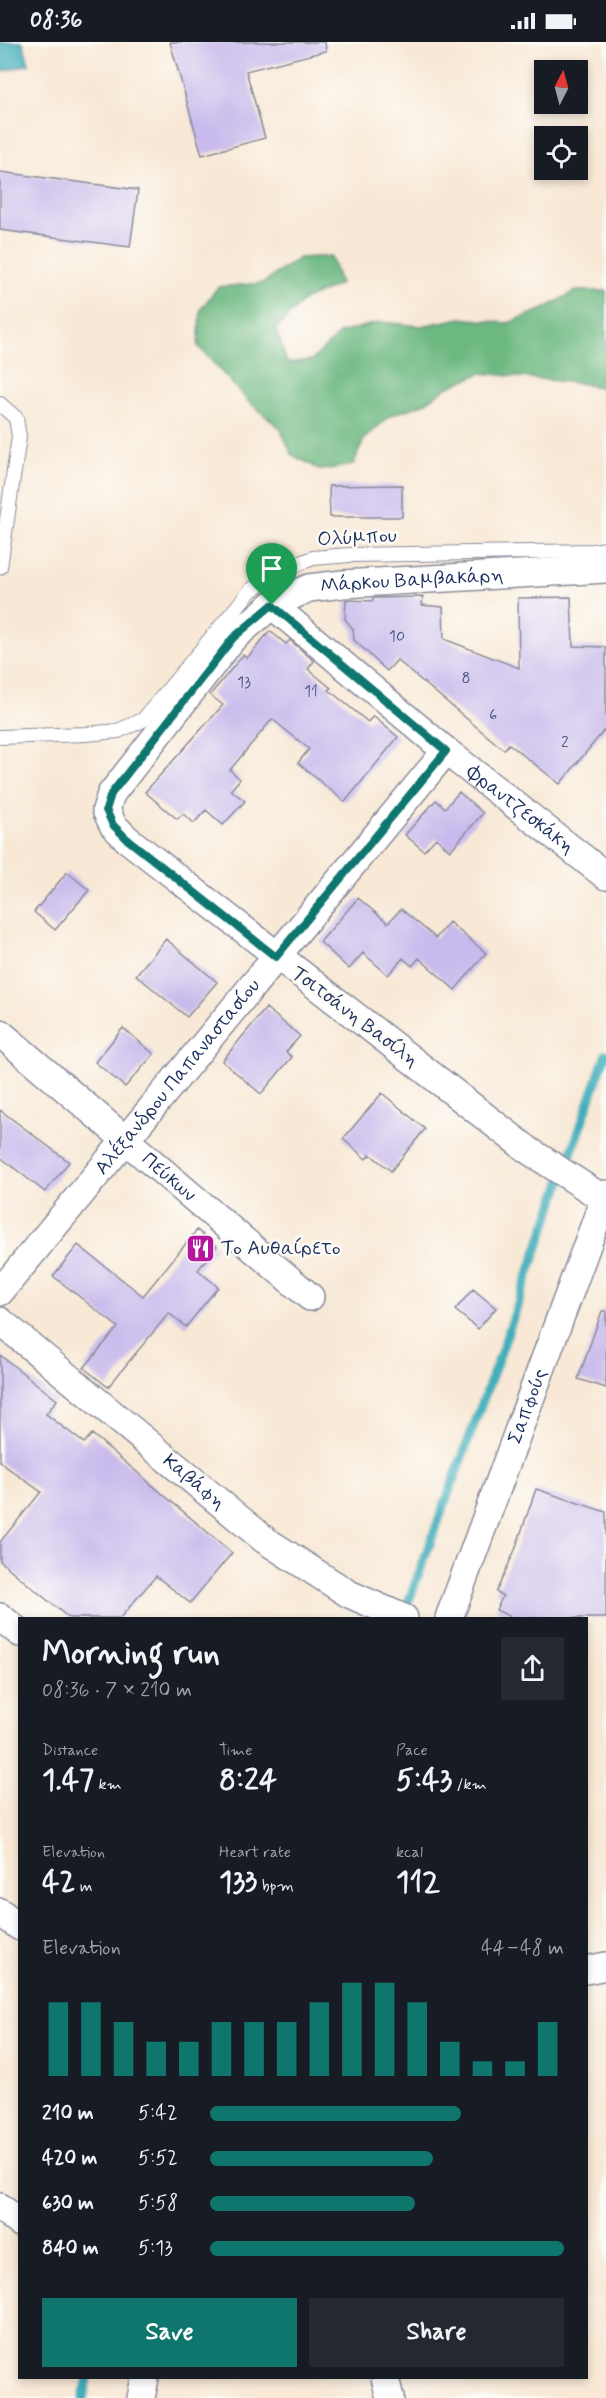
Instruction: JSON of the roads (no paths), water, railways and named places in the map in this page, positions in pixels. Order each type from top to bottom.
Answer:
[{"type":"street","name":"Μάρκου Βαμβακάρη","points":[[127,839],[108,818],[107,801],[111,794],[233,638],[272,605],[309,588],[343,584],[606,569]]},
{"type":"street","name":"Φραντζεσκάκη","points":[[272,605],[446,751],[606,876]]},
{"type":"street","name":"Αλέξανδρου Παπαναστασίου","points":[[0,1292],[446,751]]},
{"type":"street","name":"Τσιτσάνη Βασίλη","points":[[127,839],[276,957],[528,1150],[598,1193]]},
{"type":"street","name":"Πεύκων","points":[[0,1033],[310,1297]]},
{"type":"street","name":"Σαπφούς","points":[[449,1617],[598,1193]]},
{"type":"street","name":"Καβάφη","points":[[0,1321],[265,1540],[349,1594],[402,1617]]},
{"type":"street","points":[[0,1617],[18,1631]]},
{"type":"street","points":[[0,1912],[18,1926]]},
{"type":"street","points":[[588,1970],[606,1966]]},
{"type":"street","points":[[0,2207],[18,2221]]},
{"type":"street","points":[[141,2398],[145,2379]]},
{"type":"street","points":[[385,2379],[390,2398]]},
{"type":"lane","points":[[0,404],[16,418],[18,437],[0,567]]},
{"type":"lane","name":"Ολύμπου","points":[[0,737],[86,734],[118,730],[143,720],[251,590],[283,570],[313,558],[606,549]]},
{"type":"water","points":[[0,42],[23,42],[29,64],[0,72]]},
{"type":"waterway","points":[[409,1600],[501,1352],[606,1054]]},
{"type":"waterway","points":[[83,2398],[88,2379]]},
{"type":"place","name":"Το Αυθαίρετο","points":[[200,1248]]}]
